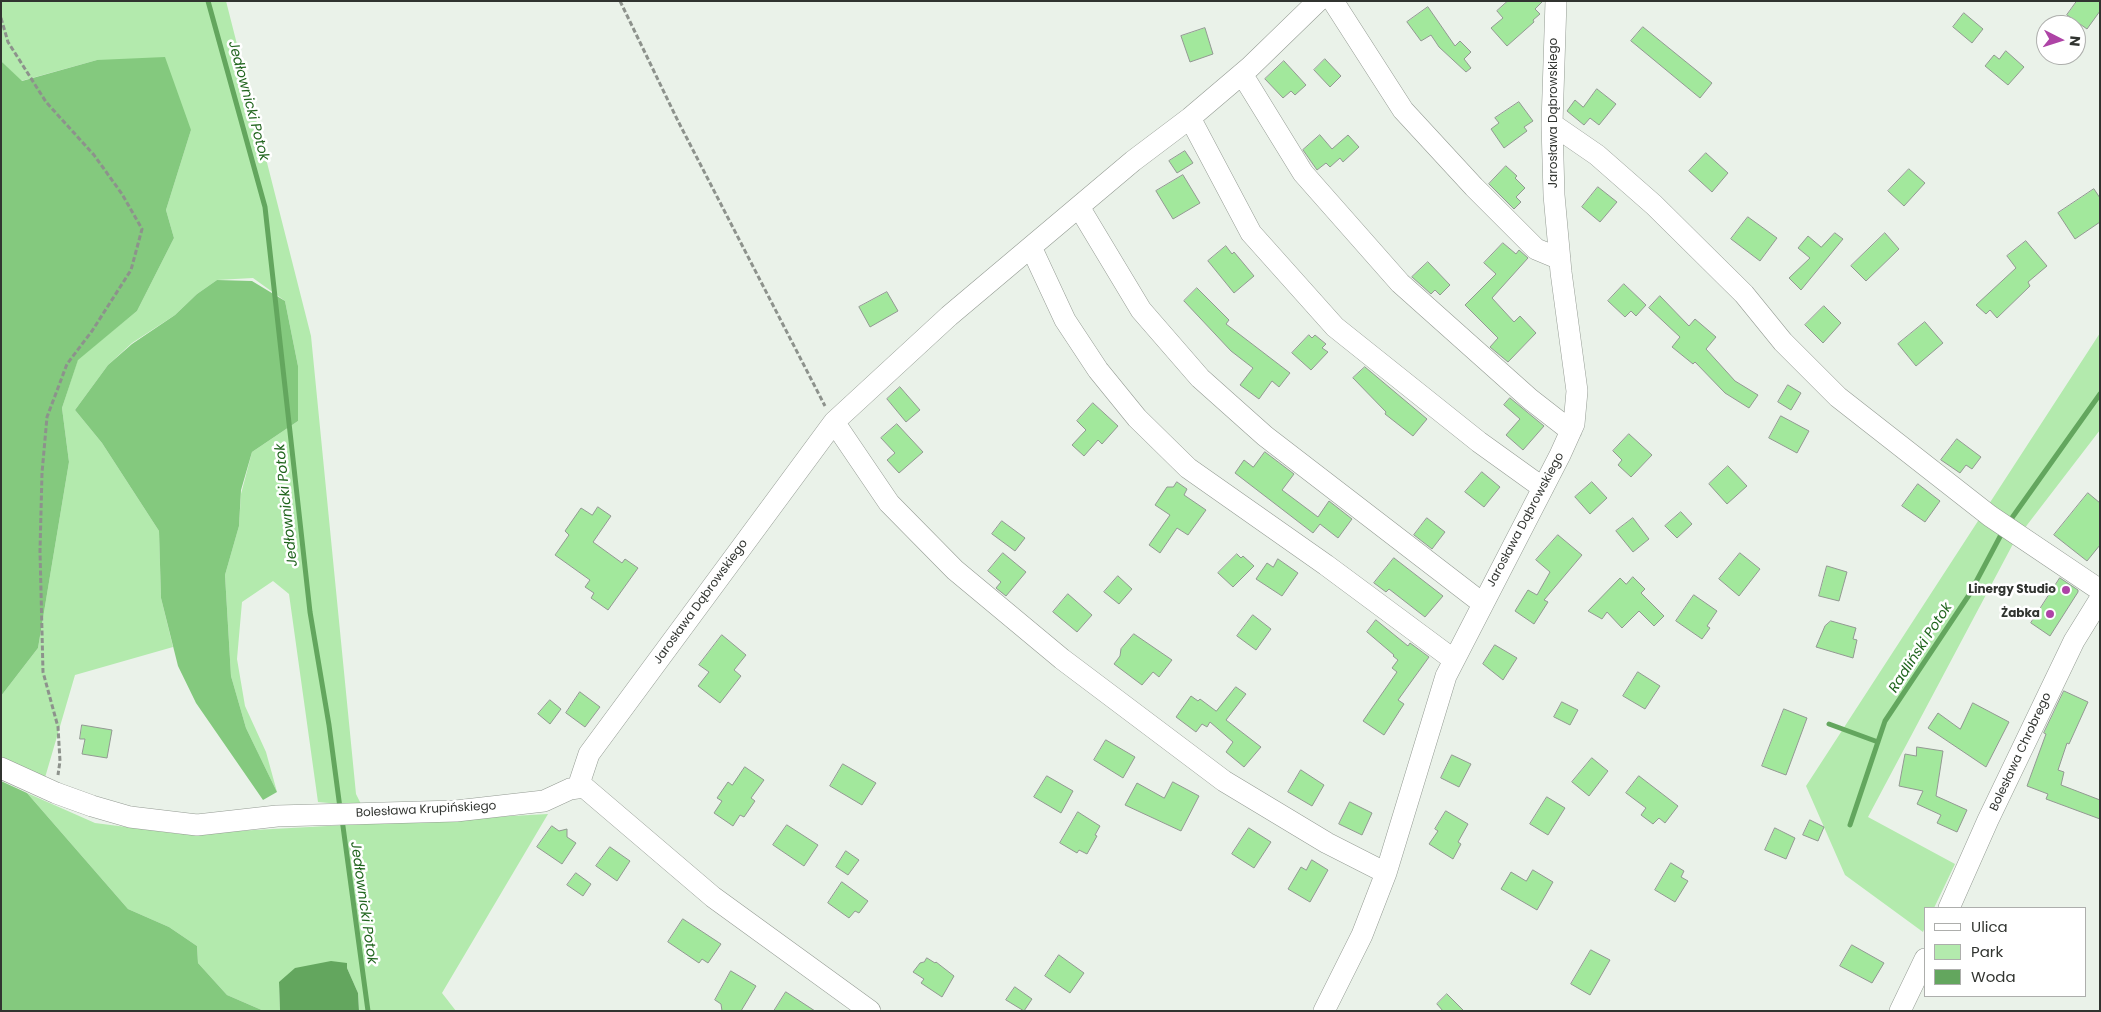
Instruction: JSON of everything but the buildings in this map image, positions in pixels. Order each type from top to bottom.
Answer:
[{"type":"street","name":"Jarosława Dąbrowskiego","points":[[578,787],[589,754],[834,422],[949,316],[1133,161],[1190,118],[1242,74],[1318,1]]},
{"type":"street","points":[[1333,1],[1402,110],[1474,187],[1536,249],[1560,259]]},
{"type":"street","name":"Jarosława Dąbrowskiego","points":[[1324,1011],[1362,934],[1386,873],[1446,676],[1574,424],[1577,391],[1554,195],[1552,124],[1556,1]]},
{"type":"street","points":[[1242,74],[1303,173],[1400,283],[1530,399],[1571,431]]},
{"type":"street","points":[[1190,118],[1251,233],[1335,327],[1479,442],[1543,488]]},
{"type":"street","points":[[1552,124],[1598,155],[1654,205],[1744,294],[1783,342],[1838,397],[1990,516],[2100,590]]},
{"type":"street","points":[[1079,207],[1141,310],[1200,378],[1264,436],[1482,603]]},
{"type":"street","points":[[1031,247],[1065,320],[1098,370],[1137,418],[1188,468],[1454,660]]},
{"type":"street","points":[[834,422],[889,504],[955,570],[1062,659],[1224,781],[1327,843],[1386,873]]},
{"type":"street","name":"Bolesława Chrobrego","points":[[1949,907],[1988,820],[2074,641],[2100,599]]},
{"type":"street","name":"Bolesława Krupińskiego","points":[[1,768],[56,793],[130,817],[197,825],[278,816],[372,815],[456,811],[544,801],[578,787]]},
{"type":"street","points":[[578,787],[584,787],[594,795],[713,897],[870,1011]]},
{"type":"street","points":[[1900,1011],[1924,961]]},
{"type":"path","points":[[620,1],[678,121],[834,422]]},
{"type":"path","points":[[1,18],[8,42],[46,102],[94,155],[122,194],[142,229],[132,270],[92,331],[67,364],[47,418],[42,473],[40,551],[43,672],[58,727],[60,761],[56,793]]},
{"type":"green space","points":[[1,1],[226,1],[311,336],[356,794],[362,806],[318,802],[289,594],[273,581],[242,602],[237,659],[245,706],[266,752],[277,792],[246,728],[231,676],[225,575],[239,526],[241,494],[252,452],[298,421],[298,366],[285,301],[253,278],[217,280],[197,294],[175,315],[132,343],[108,365],[75,410],[102,443],[159,531],[161,598],[173,647],[75,675],[44,781],[1,761],[1,696],[38,648],[69,462],[62,408],[78,359],[137,311],[174,238],[166,210],[191,130],[97,60],[21,81],[1,61]]},
{"type":"green space","points":[[2100,333],[2100,430],[2014,542],[1868,817],[1955,864],[1934,907],[1924,907],[1923,932],[1845,875],[1806,786]]},
{"type":"green space","points":[[27,793],[95,823],[181,834],[548,814],[442,993],[456,1011],[359,1011],[358,993],[347,968],[279,982],[280,1011],[264,1011],[227,995],[198,963],[197,946],[169,927],[128,909]]},
{"type":"shaded area","points":[[165,57],[191,130],[166,210],[174,238],[137,311],[78,360],[62,408],[69,462],[38,648],[1,696],[1,61],[22,81],[97,60]]},
{"type":"shaded area","points":[[217,280],[252,281],[285,301],[298,366],[298,421],[252,452],[241,490],[239,526],[225,575],[231,676],[246,728],[277,792],[263,800],[196,703],[178,666],[161,598],[159,531],[102,443],[75,410],[108,365],[132,344],[175,315],[197,294]]},
{"type":"shaded area","points":[[1,781],[27,793],[128,909],[169,927],[197,946],[198,963],[227,995],[264,1011],[1,1011]]},
{"type":"water","points":[[331,961],[347,963],[347,968],[358,993],[359,1011],[280,1011],[279,982],[295,968]]},
{"type":"waterway","name":"Jedłownicki Potok","points":[[208,1],[265,207],[310,612],[329,725],[340,808]]},
{"type":"waterway","name":"Radliński Potok","points":[[2009,522],[2100,394]]},
{"type":"waterway","name":"Radliński Potok","points":[[1850,825],[1885,721],[1969,595],[2003,531]]},
{"type":"waterway","points":[[1829,724],[1878,742]]},
{"type":"waterway","name":"Jedłownicki Potok","points":[[342,819],[368,1011]]},
{"type":"place","name":"Linergy Studio","points":[[2066,590]]},
{"type":"place","name":"Żabka","points":[[2050,614]]}]
